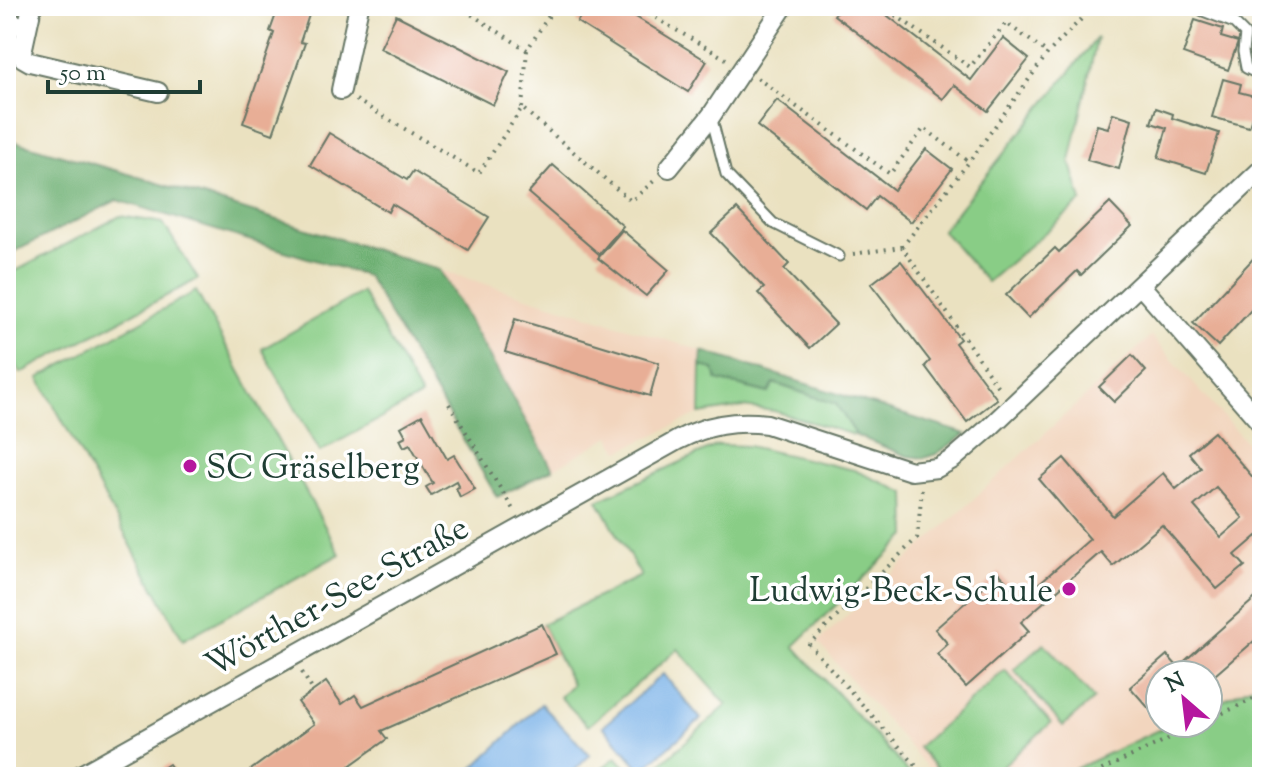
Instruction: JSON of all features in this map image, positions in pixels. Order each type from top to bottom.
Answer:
[{"type":"street","points":[[32,6],[23,58],[158,92]]},
{"type":"street","points":[[341,90],[359,6]]},
{"type":"street","points":[[669,168],[711,116],[784,6]]},
{"type":"street","points":[[6,22],[27,27]]},
{"type":"street","points":[[937,468],[953,459],[1049,372],[1262,169]]},
{"type":"street","points":[[1141,286],[1262,424]]},
{"type":"street","name":"Wörther-See-Straße","points":[[77,777],[626,469],[709,426],[746,421],[781,427],[911,471],[937,468]]},
{"type":"lane","points":[[1203,11],[1234,23],[1245,34],[1243,52],[1246,68],[1262,76]]},
{"type":"lane","points":[[711,116],[726,174],[773,223],[839,256]]},
{"type":"path","points":[[458,6],[527,50]]},
{"type":"path","points":[[341,90],[479,173],[522,108],[527,50],[555,6]]},
{"type":"path","points":[[635,6],[744,69],[890,174],[924,128],[969,162]]},
{"type":"path","points":[[882,6],[970,67],[1006,23],[1048,53]]},
{"type":"path","points":[[839,256],[902,247],[969,162],[1048,53],[1094,6]]},
{"type":"path","points":[[522,108],[631,201],[669,168]]},
{"type":"path","points":[[902,247],[1011,406]]},
{"type":"path","points":[[449,404],[524,527]]},
{"type":"path","points":[[926,777],[809,644],[917,538],[922,488],[937,468]]},
{"type":"path","points":[[1224,713],[1262,695]]},
{"type":"path","points":[[1087,777],[1168,739]]},
{"type":"shaded area","points":[[440,270],[702,351],[699,414],[619,451],[610,436],[553,469]]},
{"type":"shaded area","name":"Ludwig-Beck-Schule","points":[[1151,336],[1262,460],[1262,681],[1224,699],[1224,659],[1144,659],[1144,737],[1058,777],[936,777],[818,642]]},
{"type":"green space","points":[[1097,38],[1070,161],[1082,201],[987,282],[942,230]]},
{"type":"green space","points":[[6,139],[440,270],[553,469],[497,497],[367,276],[117,200],[6,256]]},
{"type":"green space","points":[[120,216],[163,223],[198,279],[21,373],[6,348],[6,276]]},
{"type":"green space","name":"SC Gräselberg","points":[[196,291],[340,554],[183,640],[39,378]]},
{"type":"green space","points":[[362,292],[421,396],[320,452],[262,349]]},
{"type":"green space","points":[[702,351],[966,434],[936,454],[924,458],[907,456],[857,436],[836,404],[774,383],[769,393],[717,380],[714,369],[701,366]]},
{"type":"green space","points":[[701,366],[714,369],[717,380],[768,393],[773,383],[836,404],[857,436],[774,411],[743,407],[700,414]]},
{"type":"green space","points":[[718,445],[748,446],[854,470],[906,493],[907,536],[794,646],[913,777],[646,777],[727,705],[678,649],[588,726],[560,697],[572,684],[542,624],[641,576],[598,500]]},
{"type":"green space","points":[[1044,643],[1094,699],[1063,726],[1014,670]]},
{"type":"green space","points":[[1005,670],[1051,723],[990,777],[944,777],[918,747]]},
{"type":"green space","points":[[1262,681],[1262,777],[1058,777],[1144,737],[1224,739],[1224,699]]},
{"type":"green space","points":[[616,757],[635,777],[591,777]]},
{"type":"water","points":[[663,674],[701,719],[642,770],[603,726]]},
{"type":"water","points":[[541,704],[590,755],[568,777],[464,777]]},
{"type":"building","points":[[279,6],[312,6],[300,42],[305,43],[273,134],[243,123],[274,33],[270,31]]},
{"type":"building","points":[[587,6],[618,6],[707,61],[688,92],[577,22]]},
{"type":"building","points":[[841,6],[875,6],[971,80],[1003,38],[1029,59],[988,111],[954,85],[943,99],[834,15]]},
{"type":"building","points":[[396,15],[509,72],[493,105],[380,48]]},
{"type":"building","points":[[1195,20],[1223,29],[1221,37],[1238,42],[1228,70],[1183,54]]},
{"type":"building","points":[[1223,79],[1241,84],[1239,92],[1258,97],[1249,127],[1212,117]]},
{"type":"building","points":[[777,100],[894,190],[926,149],[952,169],[911,222],[877,196],[866,210],[757,126]]},
{"type":"building","points":[[1156,108],[1173,114],[1172,118],[1219,133],[1206,173],[1158,158],[1167,128],[1151,123]]},
{"type":"building","points":[[1113,113],[1132,119],[1119,169],[1087,160],[1097,125],[1108,128]]},
{"type":"building","points":[[329,133],[407,180],[413,171],[489,217],[468,250],[392,204],[388,212],[310,165]]},
{"type":"building","points":[[553,165],[623,226],[599,254],[528,193]]},
{"type":"building","points":[[1110,203],[1132,226],[1081,275],[1077,271],[1028,318],[1006,295],[1055,248],[1059,252]]},
{"type":"building","points":[[737,209],[789,264],[784,269],[836,324],[810,348],[758,293],[764,288],[711,233]]},
{"type":"building","points":[[622,230],[669,270],[646,296],[598,258]]},
{"type":"building","points":[[1262,249],[1262,298],[1218,346],[1193,323]]},
{"type":"building","points":[[901,261],[960,339],[955,343],[997,399],[967,422],[925,366],[930,361],[871,284]]},
{"type":"building","points":[[515,319],[659,363],[650,396],[505,352]]},
{"type":"building","points":[[1132,355],[1146,371],[1114,402],[1099,387]]},
{"type":"building","points":[[422,415],[447,459],[454,455],[475,489],[460,497],[456,481],[431,495],[426,487],[433,483],[410,444],[404,447],[400,439],[406,436],[401,427]]},
{"type":"building","points":[[1214,432],[1262,488],[1262,542],[1257,536],[1235,555],[1245,566],[1217,589],[1162,525],[1113,566],[1101,552],[1021,622],[1029,631],[966,687],[937,654],[948,644],[935,629],[999,573],[1021,599],[1090,539],[1039,479],[1064,458],[1113,516],[1163,473],[1176,489],[1201,468],[1189,453]],"holes":[[[1216,487],[1243,518],[1221,537],[1194,506]]]},
{"type":"building","points":[[1262,592],[1262,634],[1224,667],[1224,659],[1187,659]]},
{"type":"building","points":[[542,624],[556,654],[381,731],[387,739],[334,777],[241,777],[314,724],[298,702],[326,682],[342,704],[355,695],[363,706]]},
{"type":"building","points":[[1144,675],[1144,703],[1130,687]]},
{"type":"building","points":[[169,764],[178,777],[149,777]]},
{"type":"place","name":"SC Gräselberg","points":[[190,466]]},
{"type":"place","name":"Ludwig-Beck-Schule","points":[[1069,589]]}]
